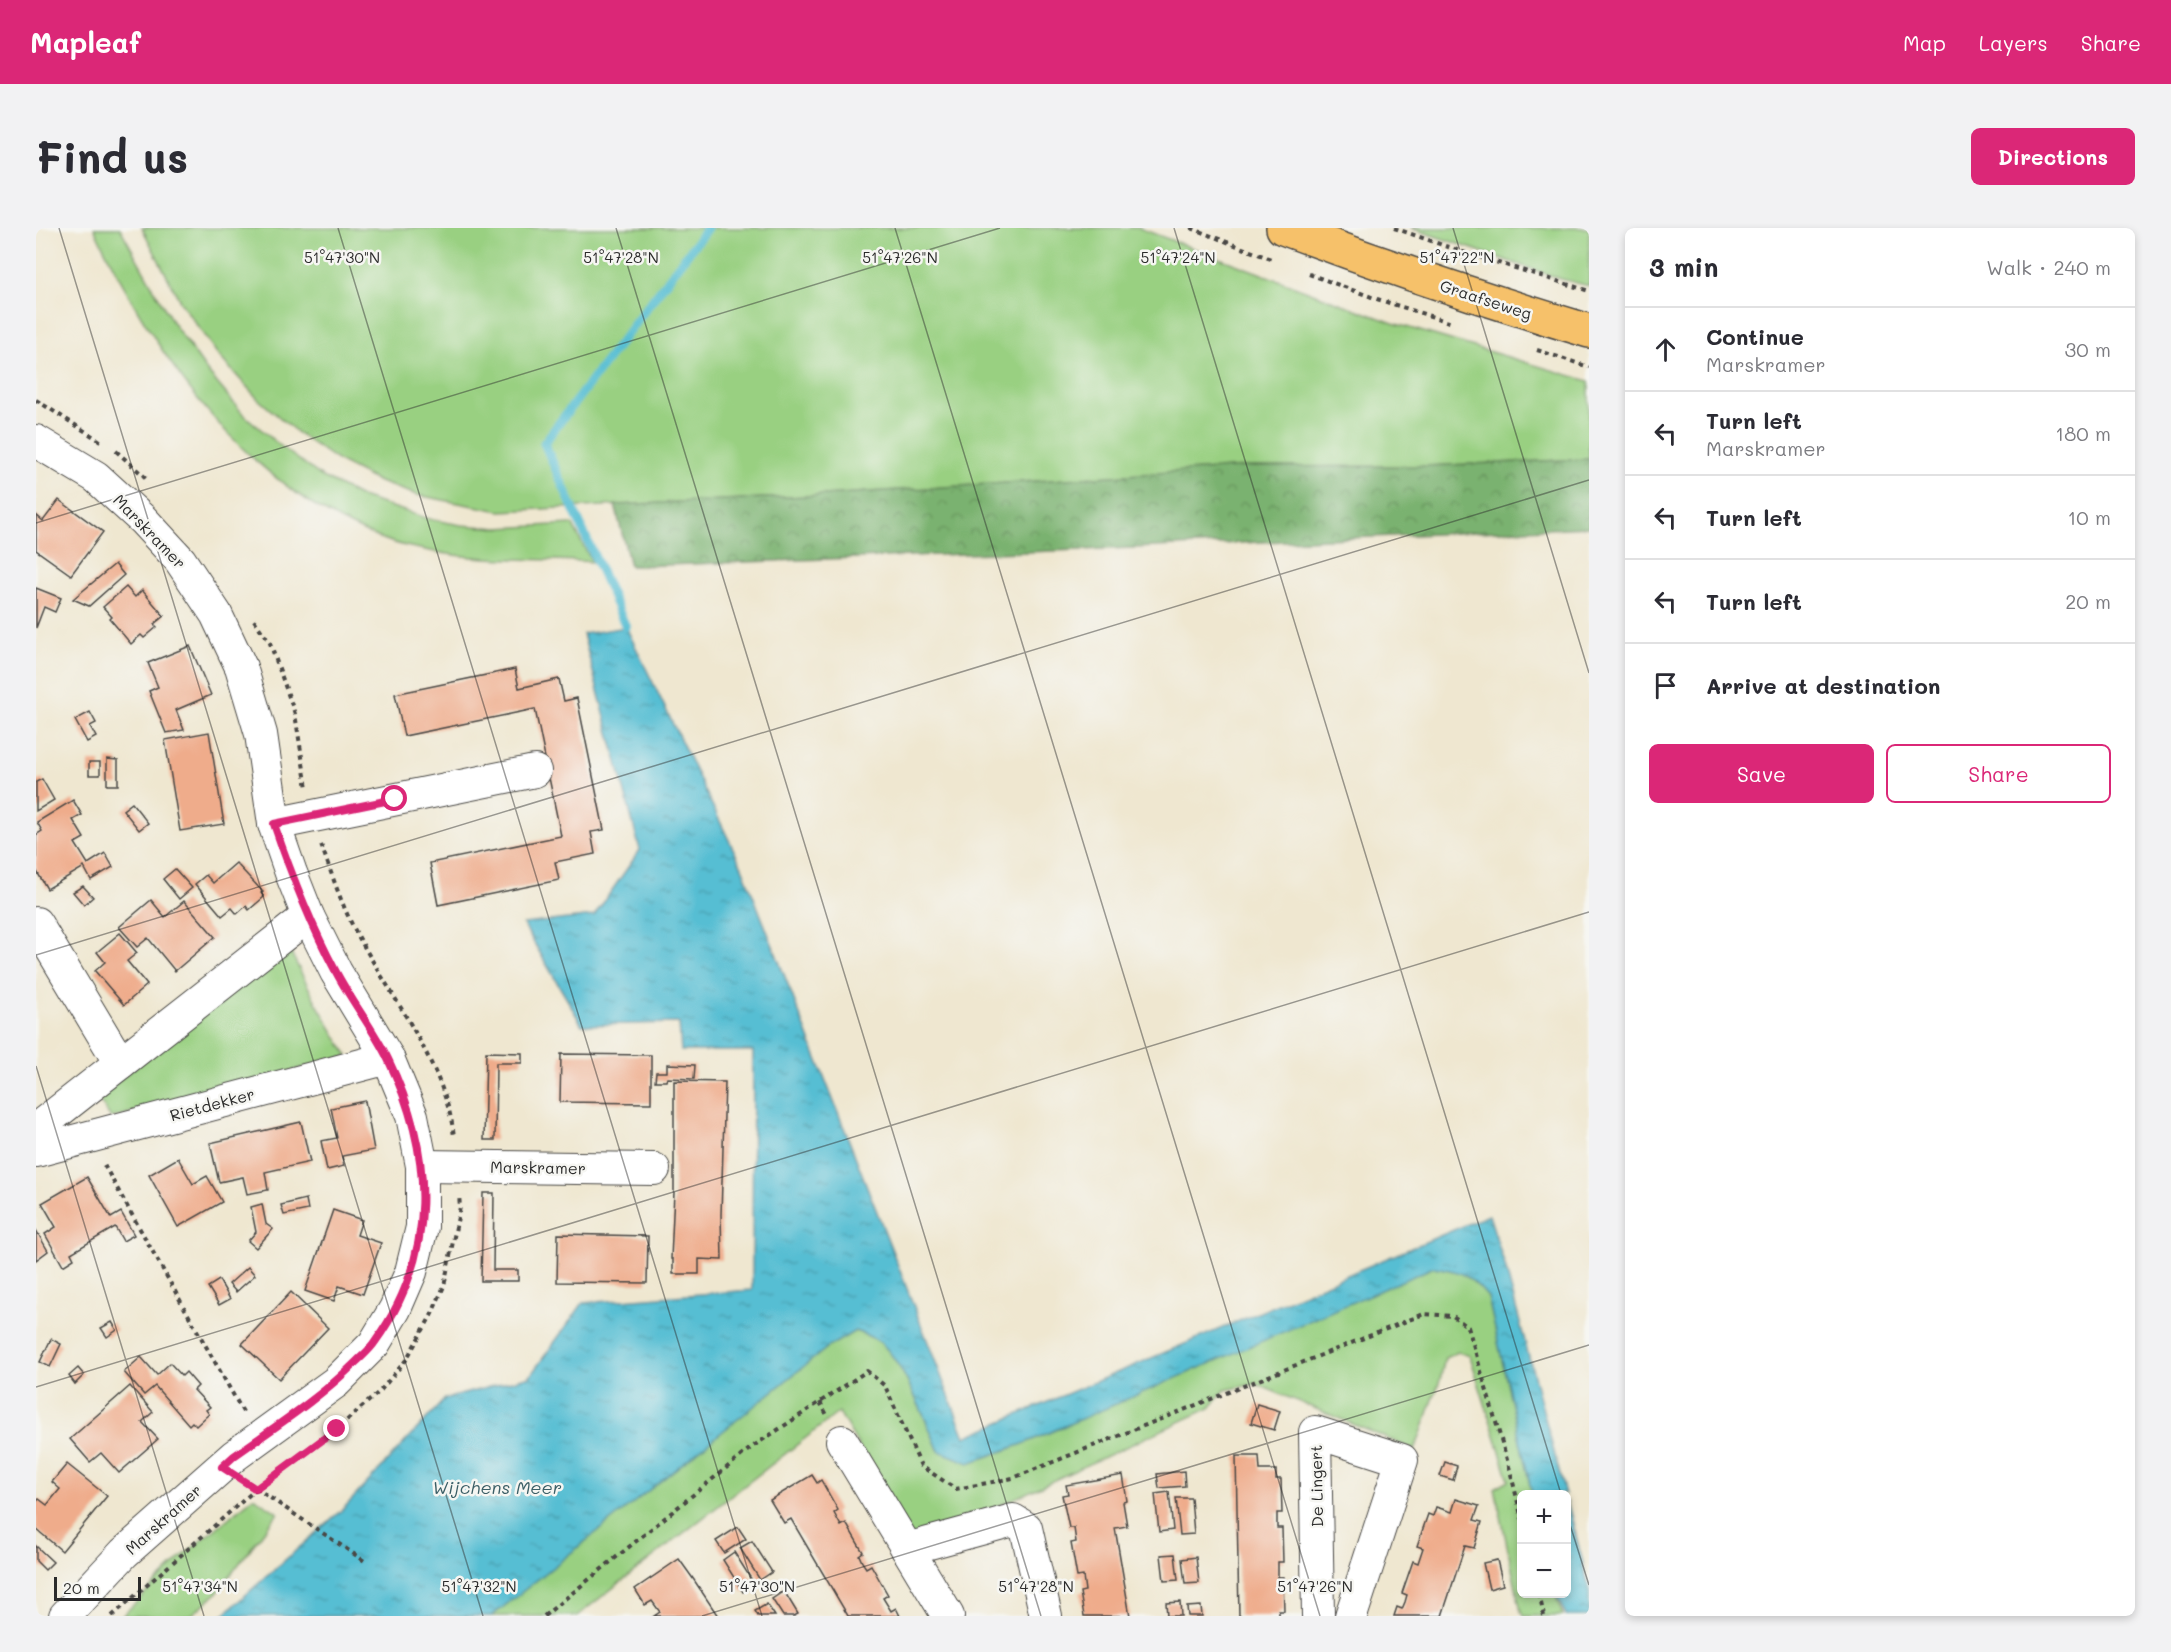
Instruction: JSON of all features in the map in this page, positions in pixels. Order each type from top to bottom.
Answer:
[{"type":"main road","name":"Graafseweg","points":[[1283,228],[1366,260],[1473,296],[1589,331]]},
{"type":"street","name":"Marskramer","points":[[36,441],[96,477],[143,520],[180,560],[216,614],[241,667],[261,734],[274,824],[308,916],[336,972],[388,1058],[412,1116],[422,1166],[422,1227],[411,1272],[395,1309],[374,1344],[336,1382],[222,1467],[124,1553],[65,1616]]},
{"type":"street","points":[[274,824],[535,771]]},
{"type":"street","points":[[36,1129],[308,916]]},
{"type":"street","points":[[36,923],[120,1063]]},
{"type":"street","name":"Rietdekker","points":[[36,1151],[388,1058]]},
{"type":"street","points":[[69,1102],[88,1136]]},
{"type":"street","name":"Marskramer","points":[[422,1166],[654,1169]]},
{"type":"street","name":"De Lingert","points":[[1318,1616],[1315,1432],[1402,1460],[1351,1616]]},
{"type":"street","points":[[842,1441],[948,1616]]},
{"type":"street","points":[[907,1549],[1013,1520],[1026,1528],[1046,1616]]},
{"type":"path","points":[[1394,228],[1589,291]]},
{"type":"path","points":[[88,1136],[258,1439]]},
{"type":"path","points":[[544,1616],[752,1448],[867,1371],[885,1386],[921,1466],[956,1489],[1013,1478],[1424,1314],[1453,1316],[1468,1327],[1517,1501]]},
{"type":"path","points":[[112,1616],[256,1489],[337,1429]]},
{"type":"path","points":[[222,1467],[366,1562]]},
{"type":"path","points":[[1540,1598],[1544,1616]]},
{"type":"green space","points":[[94,228],[120,228],[173,323],[207,371],[243,414],[321,476],[361,497],[429,519],[461,525],[498,528],[572,524],[592,562],[478,557],[415,548],[388,541],[361,530],[311,503],[275,477],[242,448],[211,415],[184,381],[135,307]]},
{"type":"green space","points":[[142,228],[1139,228],[1393,323],[1589,381],[1589,459],[1424,466],[1247,467],[809,496],[500,511],[417,495],[379,482],[340,462],[299,434],[258,399],[218,355],[181,303]]},
{"type":"green space","points":[[1411,228],[1589,228],[1589,286],[1561,279]]},
{"type":"green space","points":[[1589,459],[1589,527],[1134,548],[630,566],[615,505],[809,496],[1247,467],[1424,466]]},
{"type":"green space","points":[[288,947],[317,1004],[348,1056],[111,1118],[97,1097]]},
{"type":"green space","points":[[1434,1267],[1452,1270],[1465,1276],[1488,1297],[1531,1490],[1517,1490],[1517,1593],[1495,1488],[1509,1480],[1470,1356],[1458,1352],[1445,1358],[1440,1380],[1415,1450],[1256,1384],[1225,1390],[1210,1408],[916,1544],[839,1412],[577,1616],[482,1616],[828,1347],[855,1331],[881,1343],[898,1364],[939,1451],[1291,1325]]},
{"type":"green space","points":[[254,1497],[278,1513],[216,1594],[190,1616],[122,1616],[184,1555]]},
{"type":"green space","points":[[1518,1598],[1556,1598],[1563,1616],[1523,1616]]},
{"type":"water","name":"Wijchens Meer","points":[[626,627],[742,867],[965,1437],[1489,1215],[1505,1266],[1564,1490],[1531,1490],[1488,1297],[1465,1276],[1452,1270],[1434,1267],[1023,1444],[969,1463],[939,1451],[898,1364],[881,1343],[855,1331],[828,1347],[492,1616],[222,1616],[345,1507],[445,1399],[530,1376],[583,1303],[752,1290],[753,1051],[681,1051],[679,1023],[582,1025],[523,924],[594,916],[640,850],[583,634]]},
{"type":"water","points":[[1571,1517],[1589,1587],[1589,1616],[1566,1616],[1558,1598],[1571,1598]]},
{"type":"building","points":[[59,500],[103,532],[71,575],[36,550],[36,515],[43,521]]},
{"type":"building","points":[[115,564],[124,575],[89,606],[73,599]]},
{"type":"building","points":[[126,587],[135,597],[142,590],[164,616],[154,624],[157,627],[144,638],[141,635],[131,644],[103,607]]},
{"type":"building","points":[[36,588],[61,598],[55,612],[44,607],[36,628]]},
{"type":"building","points":[[190,646],[211,695],[176,710],[184,730],[166,733],[149,691],[158,687],[148,663]]},
{"type":"building","points":[[515,669],[519,688],[559,679],[564,701],[577,698],[604,830],[591,832],[595,854],[555,862],[559,880],[438,905],[430,863],[561,836],[535,709],[404,736],[395,694]]},
{"type":"building","points":[[90,712],[96,723],[90,726],[96,737],[87,742],[75,720]]},
{"type":"building","points":[[209,732],[224,824],[180,831],[165,740]]},
{"type":"building","points":[[107,759],[118,760],[118,785],[107,785]]},
{"type":"building","points":[[89,762],[100,762],[100,775],[89,775]]},
{"type":"building","points":[[42,779],[54,800],[36,811],[36,782]]},
{"type":"building","points":[[73,800],[82,815],[73,820],[84,838],[75,843],[88,864],[105,853],[113,867],[91,880],[84,867],[47,889],[36,870],[36,835],[42,831],[37,822]]},
{"type":"building","points":[[132,803],[148,823],[139,830],[123,810]]},
{"type":"building","points":[[236,863],[263,892],[261,893],[264,897],[249,910],[246,906],[237,914],[232,908],[222,916],[195,884],[206,875],[213,883]]},
{"type":"building","points":[[175,869],[192,888],[179,899],[163,879]]},
{"type":"building","points":[[83,886],[93,897],[84,905],[73,892]]},
{"type":"building","points":[[151,900],[165,917],[184,901],[215,937],[175,971],[148,938],[137,947],[119,927]]},
{"type":"building","points":[[120,933],[137,953],[127,961],[147,985],[124,1005],[95,971],[105,962],[97,952]]},
{"type":"building","points":[[486,1052],[522,1053],[522,1063],[496,1063],[495,1140],[484,1140]]},
{"type":"building","points":[[561,1054],[651,1055],[651,1103],[560,1102]]},
{"type":"building","points":[[667,1064],[695,1065],[694,1079],[667,1078],[666,1081],[655,1081],[656,1072],[667,1072]]},
{"type":"building","points":[[674,1081],[725,1082],[722,1260],[699,1259],[699,1274],[673,1274],[673,1259],[671,1259],[674,1192]]},
{"type":"building","points":[[365,1101],[374,1150],[342,1156],[344,1166],[327,1170],[321,1141],[337,1138],[331,1108]]},
{"type":"building","points":[[301,1122],[310,1162],[265,1172],[268,1190],[247,1194],[243,1177],[219,1182],[210,1143]]},
{"type":"building","points":[[178,1158],[193,1184],[207,1176],[222,1202],[178,1227],[149,1175]]},
{"type":"building","points":[[87,1177],[111,1218],[121,1212],[134,1235],[123,1241],[115,1227],[71,1253],[74,1259],[63,1266],[45,1234],[56,1227],[42,1203]]},
{"type":"building","points":[[483,1193],[494,1193],[493,1270],[518,1270],[518,1281],[481,1281]]},
{"type":"building","points":[[306,1199],[308,1210],[284,1215],[281,1205]]},
{"type":"building","points":[[262,1204],[266,1224],[273,1229],[256,1248],[248,1241],[256,1232],[251,1207]]},
{"type":"building","points":[[333,1210],[362,1220],[357,1235],[381,1243],[363,1294],[339,1286],[334,1301],[305,1291]]},
{"type":"building","points":[[36,1230],[48,1251],[36,1260]]},
{"type":"building","points":[[558,1234],[648,1236],[647,1283],[557,1282]]},
{"type":"building","points":[[248,1267],[255,1275],[236,1292],[229,1284]]},
{"type":"building","points":[[219,1280],[230,1299],[219,1305],[208,1287]]},
{"type":"building","points":[[291,1292],[328,1328],[279,1379],[242,1344]]},
{"type":"building","points":[[112,1322],[117,1330],[107,1337],[101,1328]]},
{"type":"building","points":[[51,1339],[61,1344],[50,1367],[40,1362]]},
{"type":"building","points":[[141,1357],[157,1375],[170,1363],[182,1376],[186,1372],[198,1386],[194,1390],[210,1407],[206,1410],[209,1414],[196,1426],[192,1422],[189,1425],[155,1386],[144,1395],[124,1372]]},
{"type":"building","points":[[78,1368],[84,1375],[75,1384],[69,1376]]},
{"type":"building","points":[[130,1386],[153,1412],[142,1422],[158,1439],[119,1473],[101,1453],[90,1462],[70,1439]]},
{"type":"building","points":[[1257,1404],[1280,1411],[1274,1430],[1251,1423]]},
{"type":"building","points":[[1236,1456],[1259,1456],[1260,1470],[1276,1470],[1276,1479],[1281,1479],[1282,1513],[1277,1513],[1277,1528],[1282,1528],[1283,1562],[1278,1562],[1278,1577],[1283,1577],[1284,1611],[1279,1611],[1279,1616],[1239,1616]]},
{"type":"building","points":[[1445,1462],[1457,1466],[1453,1480],[1440,1476]]},
{"type":"building","points":[[67,1464],[107,1496],[62,1551],[36,1529],[36,1502],[39,1499],[47,1505],[60,1489],[52,1482]]},
{"type":"building","points":[[1184,1471],[1185,1486],[1159,1488],[1157,1474]]},
{"type":"building","points":[[812,1475],[817,1483],[821,1480],[838,1510],[834,1513],[841,1526],[846,1523],[863,1552],[859,1555],[862,1562],[866,1568],[871,1565],[888,1595],[883,1598],[891,1611],[896,1608],[900,1616],[848,1616],[791,1519],[784,1523],[770,1500]]},
{"type":"building","points":[[1123,1475],[1127,1501],[1123,1502],[1127,1526],[1115,1528],[1130,1616],[1084,1616],[1080,1592],[1085,1591],[1083,1576],[1077,1577],[1071,1543],[1076,1542],[1074,1528],[1069,1528],[1062,1495],[1068,1494],[1066,1485]]},
{"type":"building","points":[[1169,1492],[1173,1530],[1159,1532],[1155,1494]]},
{"type":"building","points":[[1176,1498],[1191,1498],[1194,1534],[1180,1535]]},
{"type":"building","points":[[1456,1499],[1479,1506],[1474,1520],[1482,1522],[1474,1548],[1465,1546],[1442,1616],[1394,1616],[1397,1607],[1402,1609],[1405,1602],[1407,1595],[1402,1593],[1413,1561],[1418,1563],[1423,1548],[1417,1546],[1428,1514],[1433,1516],[1436,1507],[1452,1512]]},
{"type":"building","points":[[738,1527],[746,1539],[724,1553],[716,1541]]},
{"type":"building","points":[[752,1541],[772,1572],[760,1580],[740,1548]]},
{"type":"building","points":[[36,1546],[53,1562],[45,1570],[36,1561]]},
{"type":"building","points":[[734,1552],[755,1585],[743,1592],[723,1560]]},
{"type":"building","points":[[1175,1554],[1178,1580],[1164,1581],[1161,1555]]},
{"type":"building","points":[[1196,1557],[1199,1583],[1185,1584],[1182,1559]]},
{"type":"building","points":[[679,1559],[718,1616],[654,1616],[660,1612],[652,1601],[645,1605],[635,1589]]},
{"type":"building","points":[[1497,1560],[1503,1585],[1489,1589],[1483,1563]]},
{"type":"building","points":[[784,1591],[798,1614],[794,1616],[783,1616],[772,1599]]},
{"type":"building","points":[[1180,1602],[1181,1616],[1167,1616],[1166,1603]]},
{"type":"building","points":[[767,1604],[775,1616],[758,1616],[755,1611]]},
{"type":"building","points":[[1201,1606],[1202,1616],[1188,1616],[1187,1607]]},
{"type":"waterway","points":[[626,627],[544,443],[707,228]]},
{"type":"route","points":[[337,1429],[256,1489],[222,1467],[336,1382],[374,1344],[395,1309],[411,1272],[422,1227],[422,1166],[412,1116],[388,1058],[336,972],[308,916],[274,824],[395,799]]}]
